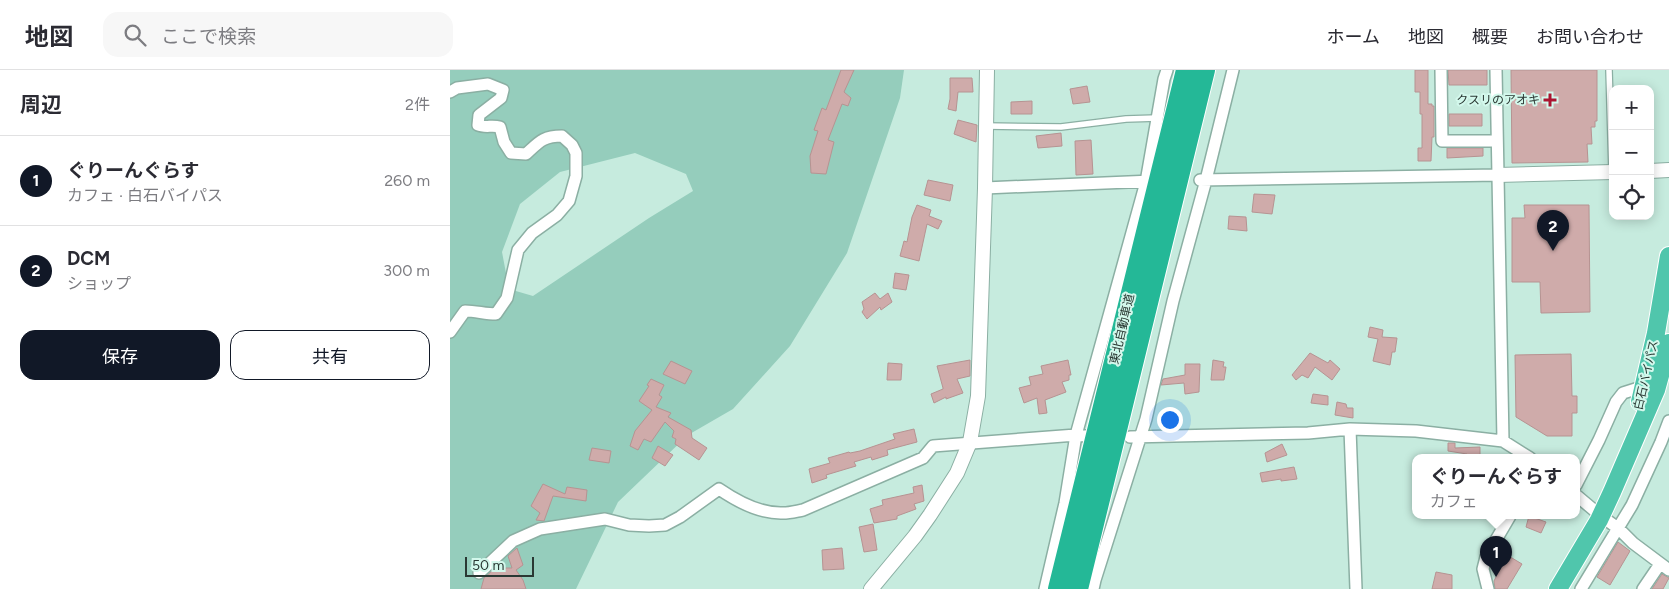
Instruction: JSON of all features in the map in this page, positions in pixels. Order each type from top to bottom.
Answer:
[{"type":"highway","name":"東北自動車道","points":[[1058,589],[1186,70]]},
{"type":"highway","name":"東北自動車道","points":[[1078,589],[1205,70]]},
{"type":"highway","name":"白石バイパス","points":[[1624,463],[1645,386],[1669,256]]},
{"type":"highway","name":"白石バイパス","points":[[1558,589],[1599,520],[1656,390],[1669,344]]},
{"type":"street","points":[[871,589],[930,515],[957,473],[970,442],[978,396],[987,70]]},
{"type":"street","points":[[1045,589],[1081,436],[1149,182],[1157,118],[1167,70]]},
{"type":"street","points":[[1093,589],[1135,436],[1146,419],[1203,180],[1233,70]]},
{"type":"street","points":[[1441,70],[1442,147],[1498,141]]},
{"type":"street","points":[[1496,70],[1503,441]]},
{"type":"street","points":[[450,92],[457,88],[488,84],[503,90],[501,98],[479,115],[478,125],[483,127],[493,125],[500,127],[504,142],[511,153],[526,154],[538,142],[544,139],[562,136],[572,145],[576,153],[576,176],[568,201],[557,214],[532,232],[518,250],[507,298],[496,314],[465,311],[450,332]]},
{"type":"street","points":[[1654,171],[1669,170]]},
{"type":"street","points":[[1203,180],[1609,172]]},
{"type":"street","points":[[985,188],[1149,182]]},
{"type":"street","points":[[1580,477],[1616,402],[1623,393],[1645,386]]},
{"type":"street","points":[[1581,589],[1632,505],[1669,421]]},
{"type":"street","points":[[1135,436],[1308,433],[1350,429],[1416,432],[1503,441],[1524,454]]},
{"type":"street","points":[[1350,429],[1356,589]]},
{"type":"street","points":[[479,573],[513,541],[540,529],[605,519],[629,525],[665,525],[680,518],[719,489],[737,501],[761,510],[782,513],[803,510],[922,458],[933,446],[1081,436]]},
{"type":"street","points":[[1580,498],[1595,511]]},
{"type":"street","points":[[1488,589],[1483,569],[1486,557],[1508,519]]},
{"type":"street","points":[[1608,521],[1664,567],[1643,589]]},
{"type":"lane","points":[[1610,70],[1611,130]]},
{"type":"lane","points":[[986,126],[1061,128],[1126,119],[1157,118]]},
{"type":"green space","points":[[450,70],[904,70],[900,98],[847,253],[790,346],[733,409],[688,435],[618,502],[576,589],[450,589]],"holes":[[[635,153],[686,174],[693,191],[649,218],[533,296],[509,289],[502,252],[520,204],[560,172]]]},
{"type":"building","points":[[841,70],[854,70],[844,92],[851,98],[848,106],[842,104],[828,140],[834,142],[826,174],[811,173],[810,156],[818,131],[814,130],[822,108],[826,110]]},
{"type":"building","points":[[1415,70],[1428,70],[1428,104],[1434,106],[1434,137],[1432,137],[1431,161],[1418,161],[1418,148],[1422,148],[1422,114],[1420,114],[1420,92],[1415,92]]},
{"type":"building","points":[[1448,70],[1487,70],[1487,85],[1449,85]]},
{"type":"building","points":[[1511,70],[1597,70],[1597,121],[1595,121],[1595,127],[1591,127],[1592,144],[1587,144],[1588,162],[1512,163]]},
{"type":"building","points":[[950,78],[972,78],[973,92],[958,92],[956,111],[948,109]]},
{"type":"building","points":[[1087,86],[1090,102],[1073,104],[1070,89]]},
{"type":"building","points":[[1032,101],[1032,114],[1011,114],[1011,102]]},
{"type":"building","points":[[1449,114],[1482,114],[1482,126],[1449,126]]},
{"type":"building","points":[[958,120],[977,125],[976,142],[954,134]]},
{"type":"building","points":[[1061,133],[1062,146],[1038,148],[1036,136]]},
{"type":"building","points":[[1091,140],[1093,174],[1076,175],[1075,141]]},
{"type":"building","points":[[1447,148],[1483,148],[1483,156],[1447,158]]},
{"type":"building","points":[[928,180],[953,185],[950,201],[924,195]]},
{"type":"building","points":[[1254,194],[1275,195],[1272,214],[1252,212]]},
{"type":"building","points":[[917,205],[931,210],[929,216],[942,221],[938,229],[927,224],[919,261],[900,256],[904,241],[907,242],[912,217]]},
{"type":"building","points":[[1524,205],[1589,205],[1590,312],[1541,313],[1540,282],[1512,282],[1512,218],[1525,218]]},
{"type":"building","points":[[1229,216],[1246,217],[1247,231],[1228,229]]},
{"type":"building","points":[[895,273],[909,275],[906,290],[893,288]]},
{"type":"building","points":[[875,293],[880,299],[888,293],[892,302],[881,310],[880,307],[867,319],[862,312],[864,309],[862,302]]},
{"type":"building","points":[[1370,327],[1383,330],[1382,337],[1397,338],[1395,352],[1392,352],[1390,365],[1373,361],[1378,339],[1368,337]]},
{"type":"building","points":[[1310,353],[1328,363],[1330,360],[1340,369],[1332,380],[1315,367],[1308,378],[1302,375],[1296,380],[1292,375]]},
{"type":"building","points":[[1571,354],[1572,396],[1577,396],[1577,413],[1572,413],[1572,436],[1547,436],[1516,417],[1515,355]]},
{"type":"building","points":[[970,360],[970,376],[957,379],[963,393],[946,399],[946,397],[934,403],[931,394],[943,389],[937,366]]},
{"type":"building","points":[[1068,360],[1071,375],[1069,375],[1069,380],[1062,382],[1066,392],[1045,400],[1047,413],[1039,414],[1037,398],[1024,403],[1019,388],[1031,385],[1029,377],[1043,374],[1041,366]]},
{"type":"building","points":[[1213,360],[1224,362],[1223,367],[1226,367],[1224,380],[1211,380]]},
{"type":"building","points":[[671,361],[692,371],[685,384],[663,374]]},
{"type":"building","points":[[888,363],[902,364],[901,380],[887,380]]},
{"type":"building","points":[[1185,364],[1200,364],[1199,392],[1185,394],[1184,383],[1161,385],[1163,379],[1185,375]]},
{"type":"building","points":[[651,379],[664,385],[659,395],[662,397],[656,407],[671,413],[668,417],[691,430],[692,438],[707,448],[699,460],[675,444],[676,439],[672,437],[674,431],[665,422],[651,442],[644,439],[638,450],[630,446],[635,431],[652,410],[639,401],[649,386],[647,385]]},
{"type":"building","points":[[1313,394],[1328,396],[1328,405],[1311,403]]},
{"type":"building","points":[[1337,402],[1346,404],[1347,408],[1353,408],[1353,418],[1335,415]]},
{"type":"building","points":[[914,429],[917,442],[887,450],[888,455],[872,460],[871,457],[854,462],[856,466],[826,475],[827,478],[812,483],[809,469],[830,463],[828,458],[860,451],[895,439],[893,434]]},
{"type":"building","points":[[1448,443],[1455,443],[1455,448],[1480,447],[1480,454],[1448,451]]},
{"type":"building","points":[[1282,444],[1287,455],[1267,462],[1265,453]]},
{"type":"building","points":[[658,446],[673,455],[665,466],[652,458]]},
{"type":"building","points":[[592,448],[611,451],[609,463],[589,460]]},
{"type":"building","points":[[1294,467],[1297,479],[1262,482],[1260,473]]},
{"type":"building","points":[[543,484],[565,494],[567,487],[587,490],[586,501],[553,496],[544,521],[536,520],[540,513],[531,506]]},
{"type":"building","points":[[922,485],[924,501],[914,504],[916,509],[897,516],[897,519],[874,523],[870,509],[883,505],[882,500],[914,493],[913,487]]},
{"type":"building","points":[[1528,519],[1538,519],[1546,522],[1541,533],[1526,527]]},
{"type":"building","points":[[873,524],[877,550],[864,552],[859,527]]},
{"type":"building","points":[[1618,542],[1630,551],[1610,585],[1597,577]]},
{"type":"building","points":[[517,548],[523,565],[516,570],[523,580],[526,589],[481,589],[484,578],[493,570],[512,568],[508,556]]},
{"type":"building","points":[[842,548],[844,569],[823,570],[822,550]]},
{"type":"building","points":[[1507,555],[1522,564],[1507,589],[1495,589],[1494,581]]},
{"type":"building","points":[[1436,572],[1452,575],[1452,589],[1432,589]]},
{"type":"building","points":[[1662,574],[1669,578],[1663,589],[1652,589]]},
{"type":"place","name":"クスリのアオキ","points":[[1550,100]]},
{"type":"place","name":"DCM","points":[[1553,251]]},
{"type":"place","name":"ぐりーんぐらす","points":[[1496,577]]}]
